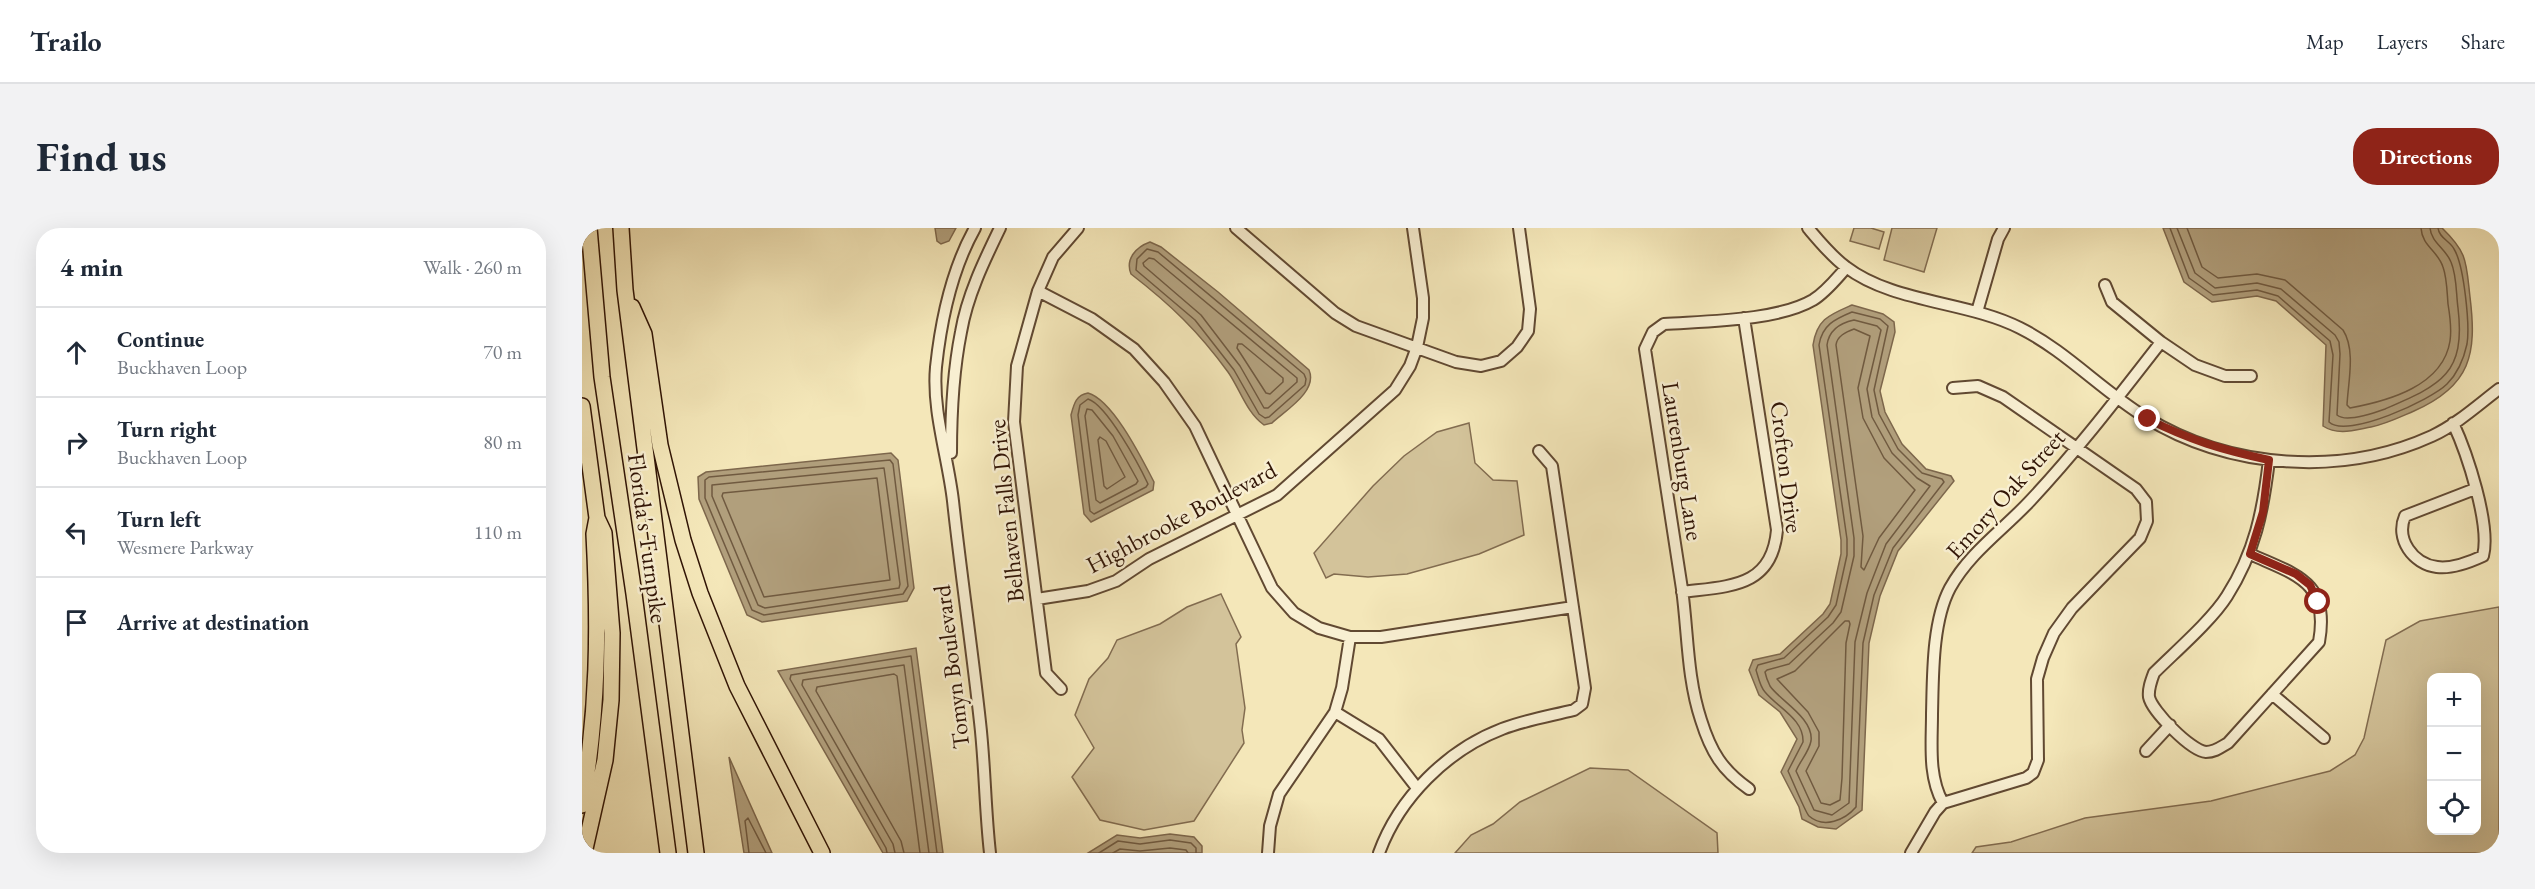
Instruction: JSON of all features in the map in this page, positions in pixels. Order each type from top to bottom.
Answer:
[{"type":"highway","name":"Florida's Turnpike","points":[[589,228],[602,377],[634,594],[668,853]]},
{"type":"highway","name":"Florida's Turnpike","points":[[621,228],[625,290],[696,853]]},
{"type":"highway","points":[[625,290],[644,334],[660,445],[683,540],[700,593],[737,686],[822,853]]},
{"type":"highway","points":[[582,406],[597,518],[604,533],[612,633],[611,700],[605,760],[584,853]]},
{"type":"highway","points":[[582,805],[591,747],[598,653],[594,534],[597,518]]},
{"type":"street","name":"Tomyn Boulevard","points":[[975,228],[963,249],[945,313],[936,369],[938,413],[950,477],[980,723],[990,853]]},
{"type":"street","name":"Tomyn Boulevard","points":[[950,477],[951,406],[961,331],[978,274],[1000,228]]},
{"type":"street","name":"Belhaven Falls Drive","points":[[1061,689],[1046,673],[1014,422],[1017,366],[1038,291],[1053,257],[1078,228]]},
{"type":"street","points":[[1236,228],[1335,313],[1356,326],[1456,362],[1481,366],[1501,361],[1517,347],[1528,331],[1530,309],[1520,228]]},
{"type":"street","name":"Highbrooke Boulevard","points":[[1036,599],[1088,591],[1116,581],[1149,559],[1277,495],[1395,390],[1410,366],[1423,318],[1423,298],[1413,228]]},
{"type":"street","points":[[1808,228],[1846,268],[1881,286],[1977,312],[2019,327],[2052,347],[2117,399],[2148,419],[2185,438],[2227,451],[2269,460],[2316,463],[2363,457],[2433,436],[2499,389]]},
{"type":"street","points":[[1977,312],[2004,228]]},
{"type":"street","name":"Laurenburg Lane","points":[[1749,789],[1729,775],[1715,754],[1701,722],[1694,693],[1682,592],[1645,349],[1653,332],[1664,324],[1744,318],[1796,308],[1822,293],[1846,268]]},
{"type":"street","points":[[2105,285],[2112,302],[2161,342],[2195,365],[2225,376],[2251,376]]},
{"type":"street","points":[[1038,291],[1100,325],[1134,349],[1164,382],[1195,426],[1272,588],[1294,614],[1320,628],[1350,637],[1381,637],[1573,607]]},
{"type":"street","name":"Crofton Drive","points":[[1682,592],[1735,585],[1751,580],[1765,567],[1776,548],[1777,530],[1744,318]]},
{"type":"street","name":"Emory Oak Street","points":[[1943,803],[1933,777],[1931,755],[1933,665],[1940,619],[1949,590],[1972,555],[2029,503],[2117,399],[2161,342]]},
{"type":"street","points":[[1911,853],[1935,812],[1943,803],[2026,778],[2033,773],[2038,760],[2037,679],[2054,633],[2072,608],[2140,538],[2147,521],[2146,502],[2136,489],[2075,449],[2003,397],[1978,386],[1953,388]]},
{"type":"street","points":[[2453,423],[2464,448],[2475,489],[2486,543],[2482,556],[2471,562],[2439,568],[2422,563],[2406,546],[2402,537],[2401,524],[2405,516],[2475,489]]},
{"type":"street","points":[[1379,853],[1387,831],[1416,788],[1461,750],[1502,729],[1574,710],[1582,704],[1585,688],[1552,466],[1539,451]]},
{"type":"street","points":[[2250,554],[2296,574],[2310,585],[2323,620],[2319,642],[2228,743],[2216,750],[2204,752],[2190,745],[2154,710],[2149,697],[2149,685],[2154,674],[2226,598],[2250,554],[2263,512],[2269,460]]},
{"type":"street","points":[[1268,853],[1270,826],[1279,794],[1335,712],[1342,688],[1350,637]]},
{"type":"street","points":[[2272,694],[2324,738]]},
{"type":"street","points":[[1335,712],[1379,739],[1416,788]]},
{"type":"street","points":[[2146,751],[2170,725]]},
{"type":"shaded area","points":[[1854,228],[1871,228],[1884,232],[1879,249],[1850,241]]},
{"type":"shaded area","points":[[1892,228],[1937,228],[1924,272],[1884,260]]},
{"type":"shaded area","points":[[1469,423],[1475,463],[1493,480],[1517,481],[1524,535],[1479,554],[1407,574],[1368,577],[1334,574],[1326,578],[1314,553],[1373,486],[1404,456],[1437,432]]},
{"type":"shaded area","points":[[1221,594],[1241,637],[1236,644],[1245,708],[1242,730],[1244,743],[1194,821],[1144,830],[1100,820],[1072,777],[1094,748],[1075,715],[1089,679],[1108,658],[1117,640],[1160,624],[1187,607]]},
{"type":"shaded area","points":[[2499,607],[2499,853],[1972,853],[1976,847],[2011,842],[2085,818],[2211,801],[2330,771],[2355,755],[2364,738],[2386,640],[2420,621]]},
{"type":"shaded area","points":[[1590,768],[1628,770],[1717,833],[1718,853],[1455,853],[1471,835],[1493,824],[1520,802]]},
{"type":"water","points":[[935,228],[956,228],[949,241],[941,244],[937,241]]},
{"type":"water","points":[[2163,228],[2442,228],[2457,244],[2466,266],[2472,335],[2466,366],[2459,379],[2448,391],[2414,411],[2371,427],[2347,431],[2329,429],[2323,426],[2326,345],[2276,301],[2257,296],[2212,302],[2184,282]]},
{"type":"water","points":[[1150,242],[1161,247],[1218,292],[1309,370],[1311,378],[1305,393],[1272,423],[1264,425],[1252,414],[1228,372],[1195,331],[1131,274],[1129,263],[1133,254]]},
{"type":"water","points":[[1852,305],[1883,314],[1894,322],[1895,332],[1880,391],[1885,412],[1902,444],[1926,469],[1951,476],[1954,481],[1898,551],[1880,596],[1869,643],[1862,810],[1836,829],[1818,827],[1802,819],[1799,807],[1781,772],[1797,739],[1780,712],[1759,695],[1749,670],[1753,660],[1780,654],[1823,614],[1830,604],[1841,554],[1841,540],[1813,345],[1818,329],[1825,319]]},
{"type":"water","points":[[1088,393],[1098,398],[1117,418],[1154,482],[1153,490],[1091,522],[1084,514],[1071,415],[1078,398]]},
{"type":"water","points":[[891,453],[898,460],[914,588],[907,601],[762,622],[747,615],[699,499],[698,477],[706,472]]},
{"type":"water","points":[[916,648],[943,853],[883,853],[778,671]]},
{"type":"water","points":[[729,757],[772,853],[744,853]]},
{"type":"water","points":[[1170,834],[1194,837],[1202,846],[1202,853],[1088,853],[1117,835],[1140,838]]},
{"type":"route","points":[[2148,419],[2185,438],[2227,451],[2269,460],[2263,512],[2250,554],[2296,574],[2310,585],[2318,602]]}]
